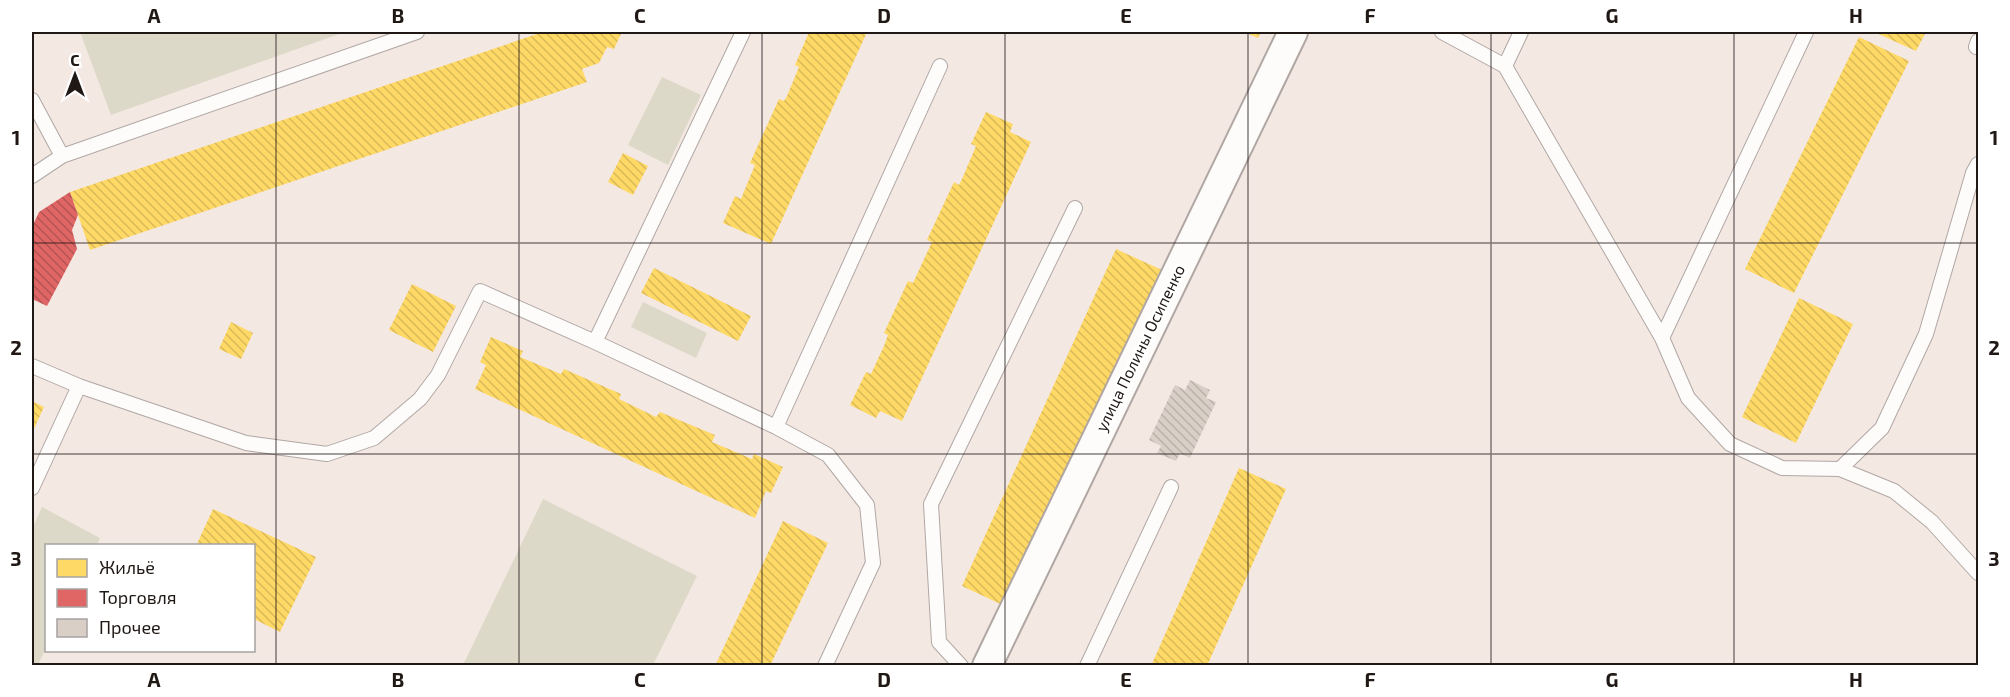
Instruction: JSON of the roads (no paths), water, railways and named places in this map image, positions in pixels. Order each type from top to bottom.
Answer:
[{"type":"street","name":"улица Полины Осипенко","points":[[987,666],[1293,32]]},
{"type":"lane","points":[[32,177],[62,156],[417,32]]},
{"type":"lane","points":[[595,342],[743,32]]},
{"type":"lane","points":[[1442,32],[1505,66],[1662,338],[1688,398],[1730,444],[1782,468],[1840,469],[1894,490],[1932,522],[1978,573]]},
{"type":"lane","points":[[1505,66],[1521,32]]},
{"type":"lane","points":[[1662,338],[1806,32]]},
{"type":"lane","points":[[776,426],[940,66]]},
{"type":"lane","points":[[32,100],[62,156]]},
{"type":"lane","points":[[1840,469],[1882,429],[1926,334],[1973,173],[1978,164]]},
{"type":"lane","points":[[961,666],[939,642],[931,504],[1075,208]]},
{"type":"lane","points":[[32,366],[78,386],[246,443],[327,454],[374,438],[420,399],[438,375],[480,291],[776,426],[828,455],[867,505],[873,563],[825,666]]},
{"type":"lane","points":[[32,488],[78,386]]},
{"type":"lane","points":[[1087,666],[1171,487]]}]
